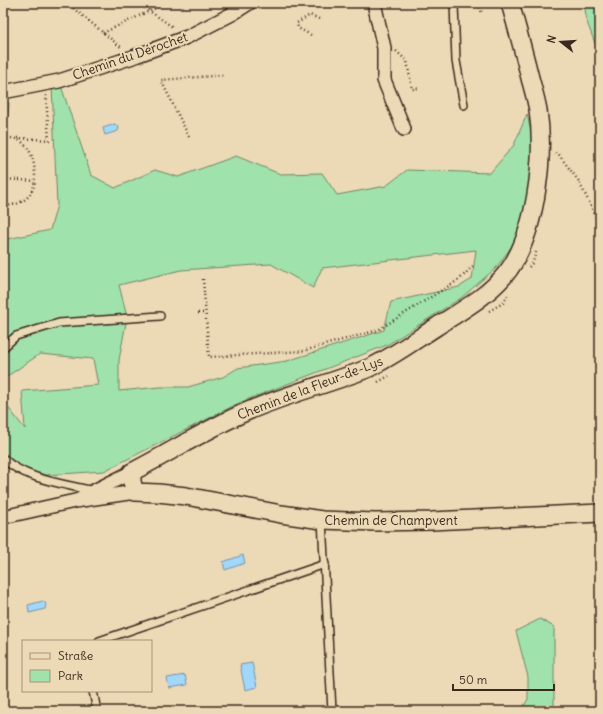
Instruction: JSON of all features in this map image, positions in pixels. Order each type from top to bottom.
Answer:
[{"type":"street","name":"Chemin du Dérochet","points":[[3,92],[59,81],[133,57],[188,37],[232,14],[249,3]]},
{"type":"street","points":[[374,3],[384,48],[384,80],[404,129]]},
{"type":"street","name":"Chemin de la Fleur-de-Lys","points":[[132,472],[249,410],[370,367],[464,310],[504,276],[516,258],[524,240],[534,206],[540,158],[538,109],[510,3]]},
{"type":"street","points":[[132,472],[132,482],[135,492]]},
{"type":"street","name":"Chemin de Champvent","points":[[75,501],[132,472]]},
{"type":"street","name":"Chemin de Champvent","points":[[3,516],[75,501],[135,492],[186,496],[281,514],[322,520],[375,522],[432,521],[600,513]]},
{"type":"lane","points":[[454,3],[456,61],[464,105]]},
{"type":"lane","points":[[3,348],[16,336],[59,323],[160,316]]},
{"type":"lane","points":[[3,458],[9,464],[32,476],[93,491]]},
{"type":"lane","points":[[322,520],[332,711]]},
{"type":"lane","points":[[102,640],[325,564]]},
{"type":"lane","points":[[93,692],[97,711]]},
{"type":"path","points":[[67,3],[133,57]]},
{"type":"path","points":[[138,3],[188,37]]},
{"type":"path","points":[[103,33],[166,3]]},
{"type":"path","points":[[479,3],[482,14]]},
{"type":"path","points":[[311,35],[298,28],[297,23],[310,15],[319,19]]},
{"type":"path","points":[[384,48],[396,51],[407,61],[412,89],[419,88]]},
{"type":"path","points":[[189,137],[161,80],[225,75]]},
{"type":"path","points":[[3,137],[49,140],[46,83]]},
{"type":"path","points":[[3,206],[17,204],[27,198],[34,190],[36,174],[33,160],[29,150],[23,142],[14,138]]},
{"type":"path","points":[[553,159],[553,152],[559,155],[578,180],[600,229]]},
{"type":"path","points":[[3,179],[35,181]]},
{"type":"path","points":[[529,268],[533,262],[537,250]]},
{"type":"path","points":[[203,279],[209,357],[303,351],[378,330],[460,279],[474,265]]},
{"type":"path","points":[[485,314],[503,303],[511,291]]},
{"type":"path","points":[[198,313],[206,312]]},
{"type":"path","points":[[376,382],[390,376]]},
{"type":"green space","points":[[584,3],[600,3],[600,57],[587,22]]},
{"type":"green space","points":[[60,83],[91,175],[115,188],[155,170],[178,177],[236,156],[280,174],[322,173],[337,195],[386,186],[407,170],[490,173],[514,145],[527,114],[536,155],[519,236],[496,268],[461,298],[387,345],[241,402],[104,471],[32,476],[3,458],[3,401],[25,429],[22,391],[98,385],[93,359],[40,354],[6,377],[3,358],[3,240],[50,230],[57,205],[52,85]],"holes":[[[476,250],[472,279],[459,287],[391,302],[384,330],[287,361],[238,368],[223,377],[188,387],[160,387],[119,391],[119,360],[127,317],[119,285],[181,270],[271,264],[313,288],[322,268]]]},
{"type":"green space","points":[[9,103],[3,170],[3,104]]},
{"type":"green space","points":[[540,619],[554,627],[554,711],[521,711],[528,699],[528,677],[516,631]]},
{"type":"water","points":[[115,124],[119,128],[118,131],[105,135],[103,128]]},
{"type":"water","points":[[243,555],[245,563],[225,570],[223,562]]},
{"type":"water","points":[[43,601],[46,604],[45,609],[29,613],[28,605]]},
{"type":"water","points":[[252,663],[257,687],[245,690],[240,665]]},
{"type":"water","points":[[185,675],[187,685],[169,688],[167,678]]}]
